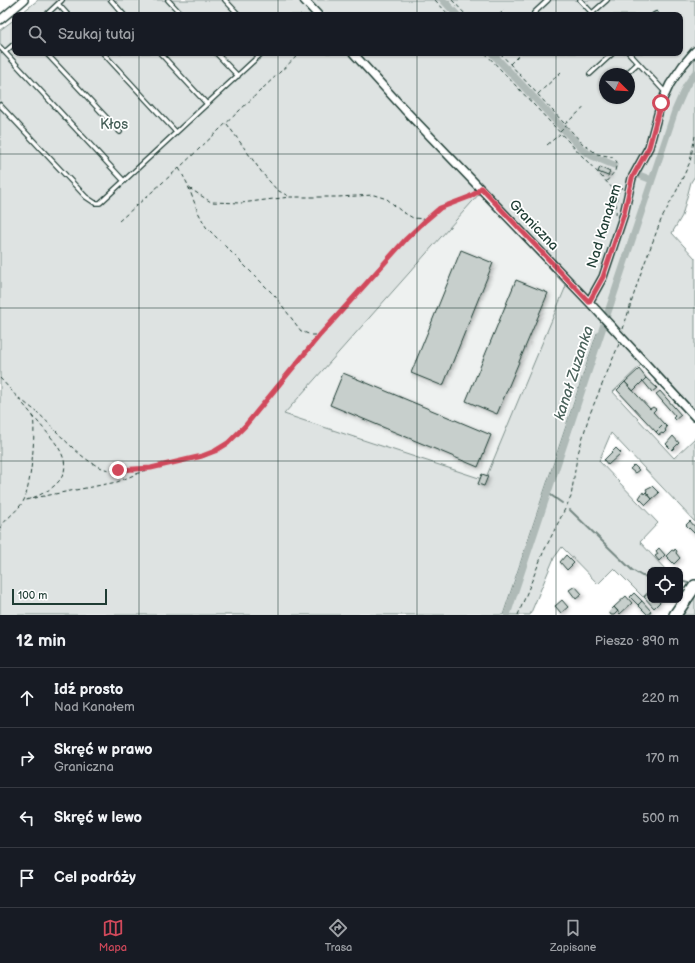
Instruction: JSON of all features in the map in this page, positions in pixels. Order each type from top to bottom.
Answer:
[{"type":"main road","points":[[675,615],[695,586]]},
{"type":"street","points":[[0,20],[24,0]]},
{"type":"street","points":[[304,0],[315,12]]},
{"type":"street","name":"Nad Kanałem","points":[[589,302],[603,277],[624,214],[632,178],[649,147],[661,103],[683,65],[695,51]]},
{"type":"street","name":"Graniczna","points":[[356,56],[404,109],[596,309],[695,417]]},
{"type":"lane","points":[[49,12],[62,0]]},
{"type":"lane","points":[[111,0],[121,12]]},
{"type":"lane","points":[[168,0],[179,12]]},
{"type":"lane","points":[[225,0],[236,12]]},
{"type":"lane","points":[[535,12],[548,0]]},
{"type":"lane","points":[[580,0],[590,12]]},
{"type":"lane","points":[[594,12],[607,0]]},
{"type":"lane","points":[[58,4],[65,12]]},
{"type":"lane","points":[[0,46],[124,181]]},
{"type":"lane","points":[[5,52],[12,46]]},
{"type":"lane","points":[[49,56],[120,132]]},
{"type":"lane","points":[[106,56],[176,132]]},
{"type":"lane","points":[[163,56],[207,104]]},
{"type":"lane","points":[[219,56],[238,76]]},
{"type":"lane","points":[[0,105],[85,196],[97,203],[102,202],[259,56]]},
{"type":"lane","points":[[590,74],[610,56]]},
{"type":"lane","points":[[632,56],[666,93]]},
{"type":"lane","points":[[633,68],[638,63]]},
{"type":"path","points":[[436,0],[447,12]]},
{"type":"path","points":[[455,0],[453,1],[463,12]]},
{"type":"path","points":[[502,12],[505,9]]},
{"type":"path","points":[[119,221],[180,168],[298,56]]},
{"type":"path","points":[[488,56],[617,193]]},
{"type":"path","points":[[503,56],[583,144],[596,154],[613,157],[617,162],[615,171],[606,183]]},
{"type":"path","points":[[510,64],[518,56]]},
{"type":"path","points":[[537,94],[561,72]]},
{"type":"path","points":[[547,145],[586,106]]},
{"type":"path","points":[[227,123],[263,174],[277,190],[290,197]]},
{"type":"path","points":[[518,615],[543,553],[571,497],[578,457],[589,416],[616,352],[618,334],[661,220],[690,162],[695,136]]},
{"type":"path","points":[[180,168],[198,212],[206,227],[275,296],[301,331],[310,335],[320,335]]},
{"type":"path","points":[[189,188],[211,202],[241,203],[290,197],[374,195],[387,199],[401,211],[413,218],[426,220]]},
{"type":"path","points":[[16,395],[37,413],[74,450],[92,462],[108,470],[129,471],[151,468],[202,456],[215,451],[228,443],[245,426],[320,335],[406,239],[440,208],[469,197],[481,188]]},
{"type":"path","points":[[0,378],[33,416],[60,451],[64,460],[63,475],[58,482],[34,498]]},
{"type":"path","points":[[0,528],[23,501],[27,490],[35,432],[33,416]]},
{"type":"path","points":[[23,501],[117,482],[151,468]]},
{"type":"shaded area","points":[[480,193],[566,285],[485,481],[284,414]]},
{"type":"green space","name":"Kłos","points":[[38,0],[695,0],[695,176],[691,182],[682,216],[672,233],[695,258],[695,408],[692,411],[625,337],[622,344],[641,365],[613,392],[674,458],[695,438],[695,522],[611,433],[599,461],[658,523],[640,542],[663,567],[647,567],[647,593],[643,597],[614,568],[598,584],[562,547],[554,558],[530,615],[509,615],[601,337],[597,333],[503,615],[0,615],[0,30],[12,21],[12,56],[683,56],[683,12],[23,12]],"holes":[[[480,193],[566,286],[485,480],[284,414]]]},
{"type":"green space","points":[[695,597],[695,615],[683,615]]},
{"type":"building","points":[[600,167],[610,172],[608,176],[598,172]]},
{"type":"building","points":[[461,250],[493,263],[443,386],[411,373]]},
{"type":"building","points":[[516,280],[548,293],[497,414],[466,401]]},
{"type":"building","points":[[639,369],[646,378],[633,391],[625,382]]},
{"type":"building","points":[[343,373],[491,435],[478,467],[330,405]]},
{"type":"building","points":[[646,378],[657,388],[652,392],[643,381]]},
{"type":"building","points":[[625,382],[650,409],[653,407],[656,409],[653,412],[664,424],[656,432],[617,390]]},
{"type":"building","points":[[660,391],[681,415],[675,420],[673,418],[675,416],[656,394]]},
{"type":"building","points":[[664,424],[667,427],[665,430],[666,431],[659,435],[656,432]]},
{"type":"building","points":[[673,436],[679,443],[672,450],[666,444]]},
{"type":"building","points":[[616,448],[621,453],[608,465],[604,460]]},
{"type":"building","points":[[634,465],[639,470],[635,473],[630,469]]},
{"type":"building","points":[[482,474],[488,476],[484,486],[478,484]]},
{"type":"building","points":[[652,486],[659,493],[652,499],[646,492],[646,489]]},
{"type":"building","points":[[643,492],[644,494],[646,492],[652,499],[646,505],[639,498]]},
{"type":"building","points":[[690,521],[695,527],[695,534],[686,525]]},
{"type":"building","points":[[659,548],[665,555],[659,561],[655,556],[658,554],[656,551]]},
{"type":"building","points":[[675,549],[680,558],[674,564],[666,556]]},
{"type":"building","points":[[566,555],[574,563],[567,570],[560,562]]},
{"type":"building","points":[[575,586],[582,594],[576,599],[569,590]]},
{"type":"building","points":[[634,593],[642,601],[638,605],[630,597]]},
{"type":"building","points":[[626,596],[632,603],[620,614],[614,607]]},
{"type":"building","points":[[562,600],[568,607],[561,613],[555,606]]},
{"type":"building","points":[[642,601],[651,611],[648,615],[638,605]]},
{"type":"building","points":[[649,603],[659,603],[654,608]]},
{"type":"building","points":[[614,607],[618,611],[614,615],[611,615],[609,612]]},
{"type":"waterway","points":[[443,0],[454,12]]},
{"type":"waterway","points":[[495,56],[583,150],[592,156],[614,165]]},
{"type":"waterway","name":"kanał Zuzanka","points":[[507,615],[675,111],[686,86],[695,73]]},
{"type":"waterway","points":[[639,175],[652,180]]},
{"type":"waterway","points":[[548,493],[562,503]]},
{"type":"waterway","points":[[570,510],[632,570],[642,576],[647,577]]},
{"type":"waterway","points":[[683,582],[688,583]]},
{"type":"route","points":[[118,470],[129,471],[151,468],[202,456],[215,451],[228,443],[245,426],[320,335],[406,239],[440,208],[469,197],[481,188],[589,302],[603,277],[614,248],[624,214],[632,178],[649,147],[661,103]]}]
